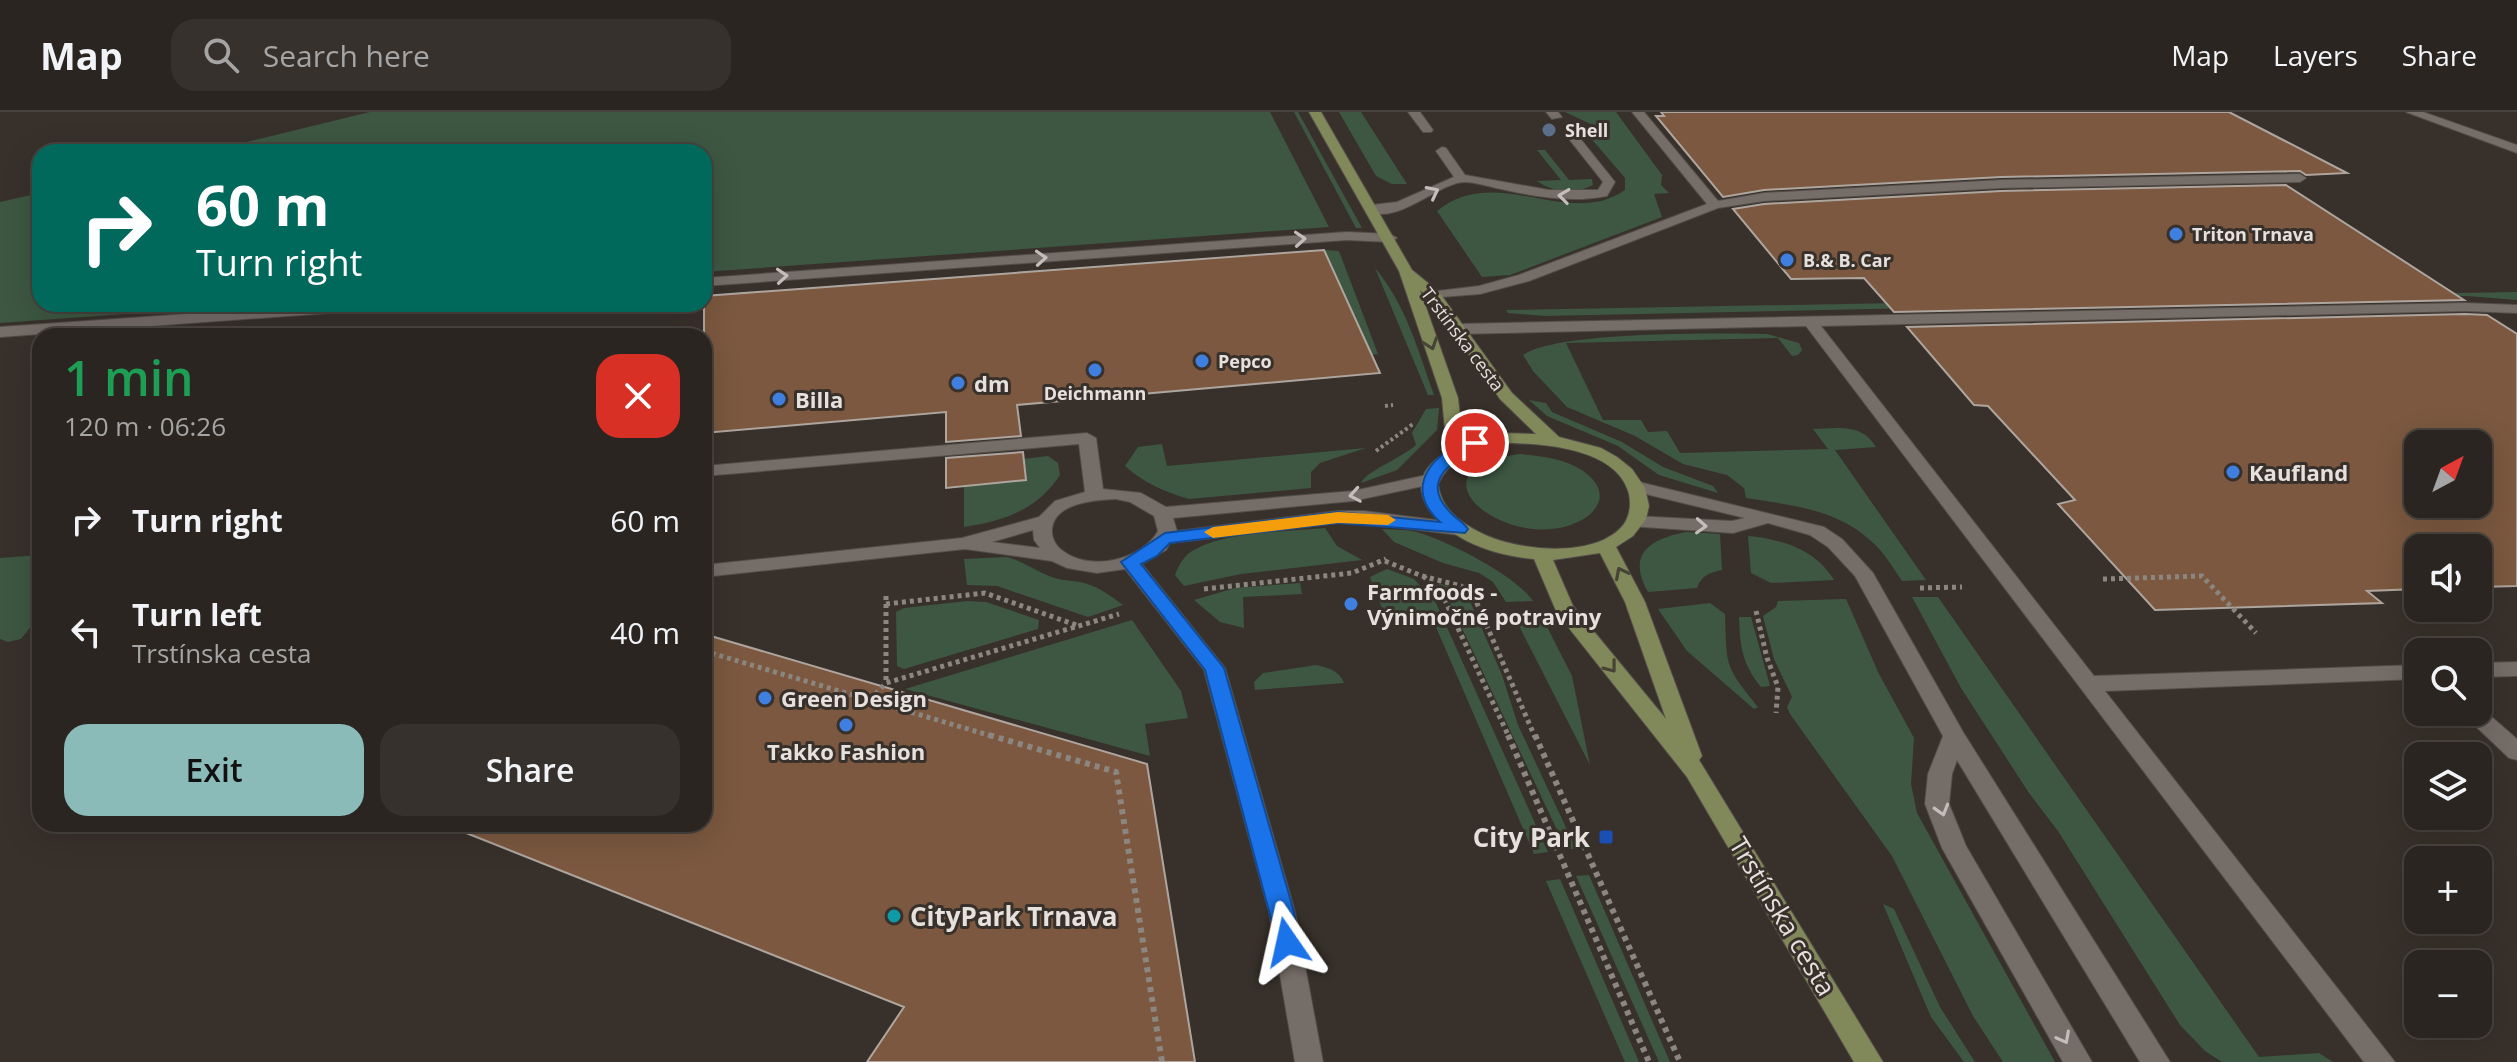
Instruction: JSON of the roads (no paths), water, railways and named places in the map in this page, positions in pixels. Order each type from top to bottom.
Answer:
[{"type":"main road","name":"Trstínska cesta","points":[[1315,112],[1390,238],[1406,271],[1450,398],[1455,451],[1500,438],[1554,441],[1603,458],[1625,473],[1635,486]]},
{"type":"main road","name":"Trstínska cesta","points":[[1406,271],[1434,295],[1506,396],[1554,441]]},
{"type":"main road","points":[[1455,451],[1435,469],[1431,479],[1431,496],[1441,513],[1459,529],[1511,550],[1565,554],[1606,545],[1625,535],[1635,522],[1640,511],[1635,486]]},
{"type":"main road","name":"Trstínska cesta","points":[[1606,545],[1635,602],[1695,771]]},
{"type":"main road","name":"Trstínska cesta","points":[[1541,554],[1564,608],[1695,771],[1869,1062]]},
{"type":"lane","points":[[1414,112],[1427,130]]},
{"type":"lane","points":[[1638,112],[1715,205]]},
{"type":"lane","points":[[2412,112],[2517,149]]},
{"type":"lane","points":[[1372,209],[1400,206],[1461,178],[1557,195],[1579,197],[1602,193],[1609,182],[1575,139]]},
{"type":"lane","points":[[1442,151],[1461,178]]},
{"type":"lane","points":[[1434,295],[1480,290],[1524,278],[1715,205],[1764,197],[2001,184],[2300,178]]},
{"type":"lane","points":[[712,281],[1332,237],[1390,238]]},
{"type":"lane","points":[[1458,329],[2449,307],[2517,309]]},
{"type":"lane","points":[[57,328],[284,312]]},
{"type":"lane","points":[[1810,321],[2381,1062]]},
{"type":"lane","points":[[0,332],[32,330]]},
{"type":"lane","points":[[712,470],[1087,438],[1095,495]]},
{"type":"lane","points":[[1163,513],[1353,496],[1431,479]]},
{"type":"lane","points":[[1635,486],[1817,531],[1849,556],[1874,589],[1954,736],[2156,1062]]},
{"type":"lane","points":[[712,570],[963,544],[1045,521],[1065,504],[1095,495],[1135,497],[1151,503],[1167,521],[1165,538]]},
{"type":"lane","points":[[963,544],[1057,556],[1090,566],[1130,562],[1151,552],[1165,538],[1338,517],[1364,517],[1459,529]]},
{"type":"lane","points":[[1635,522],[1733,527],[1765,518]]},
{"type":"lane","points":[[1045,521],[1042,533],[1046,546],[1057,556]]},
{"type":"lane","points":[[1130,562],[1214,668],[1282,912],[1309,1062]]},
{"type":"lane","points":[[2492,670],[2517,669]]},
{"type":"lane","points":[[2087,684],[2404,673]]},
{"type":"lane","points":[[2489,726],[2517,752]]},
{"type":"lane","points":[[1954,736],[1940,774],[1937,804],[1954,848],[2078,1062]]},
{"type":"place","name":"Shell","points":[[1549,130]]},
{"type":"place","name":"Triton Trnava","points":[[2176,234]]},
{"type":"place","name":"B.& B. Car","points":[[1787,260]]},
{"type":"place","name":"Pepco","points":[[1202,361]]},
{"type":"place","name":"Deichmann","points":[[1095,370]]},
{"type":"place","name":"dm","points":[[958,383]]},
{"type":"place","name":"Billa","points":[[779,399]]},
{"type":"place","name":"Kaufland","points":[[2233,472]]},
{"type":"place","name":"Farmfoods - Výnimočné potraviny","points":[[1351,604]]},
{"type":"place","name":"Green Design","points":[[765,698]]},
{"type":"place","name":"Takko Fashion","points":[[846,725]]},
{"type":"place","name":"City Park","points":[[1606,837]]},
{"type":"place","name":"CityPark Trnava","points":[[894,916]]}]
